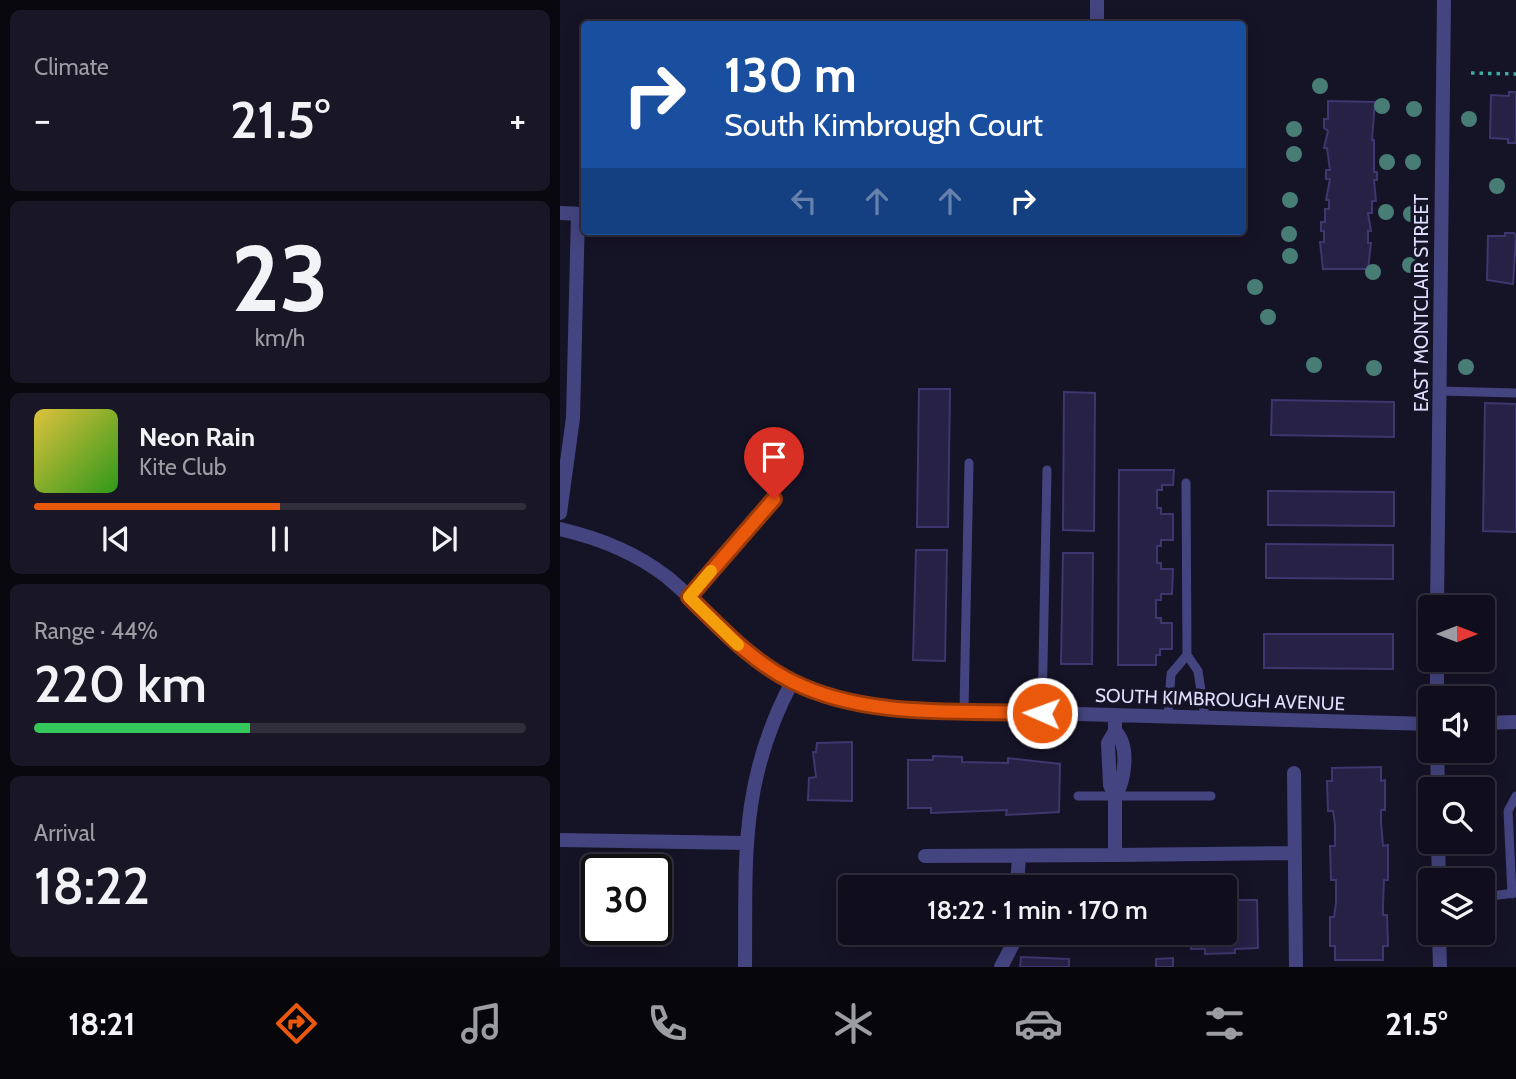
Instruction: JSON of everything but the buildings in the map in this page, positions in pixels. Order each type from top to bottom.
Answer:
[{"type":"street","points":[[1097,0],[1097,21]]},
{"type":"street","name":"EAST MONTCLAIR STREET","points":[[1437,595],[1444,0]]},
{"type":"street","points":[[560,214],[581,214],[573,418],[560,513]]},
{"type":"street","points":[[689,597],[774,499]]},
{"type":"street","name":"SOUTH KIMBROUGH AVENUE","points":[[560,529],[611,544],[637,557],[689,597],[736,644],[792,682],[821,694],[875,706],[1418,724]]},
{"type":"street","points":[[744,967],[747,843],[753,779],[774,716],[792,682]]},
{"type":"street","points":[[1115,715],[1115,731],[1108,743],[1110,785],[1115,796],[1115,855]]},
{"type":"street","points":[[1495,723],[1516,722]]},
{"type":"street","points":[[1294,773],[1296,967]]},
{"type":"street","points":[[560,840],[747,843]]},
{"type":"street","points":[[925,856],[1294,853]]},
{"type":"street","points":[[1018,875],[1019,856]]},
{"type":"street","points":[[1001,967],[1012,945]]},
{"type":"street","points":[[1439,945],[1440,967]]},
{"type":"lane","points":[[1440,391],[1516,393]]},
{"type":"lane","points":[[964,710],[968,463]]},
{"type":"lane","points":[[1042,713],[1047,470]]},
{"type":"lane","points":[[1168,716],[1171,674],[1186,655],[1186,483]]},
{"type":"lane","points":[[1186,655],[1199,671],[1205,718]]},
{"type":"lane","points":[[1078,796],[1212,796]]},
{"type":"lane","points":[[1495,896],[1514,894],[1508,811],[1516,796]]},
{"type":"path","points":[[1471,73],[1516,74]]},
{"type":"slow traffic","points":[[711,571],[689,597],[738,645]]},
{"type":"route","points":[[774,499],[689,597],[736,644],[792,682],[847,701],[903,709],[1042,713]]}]
